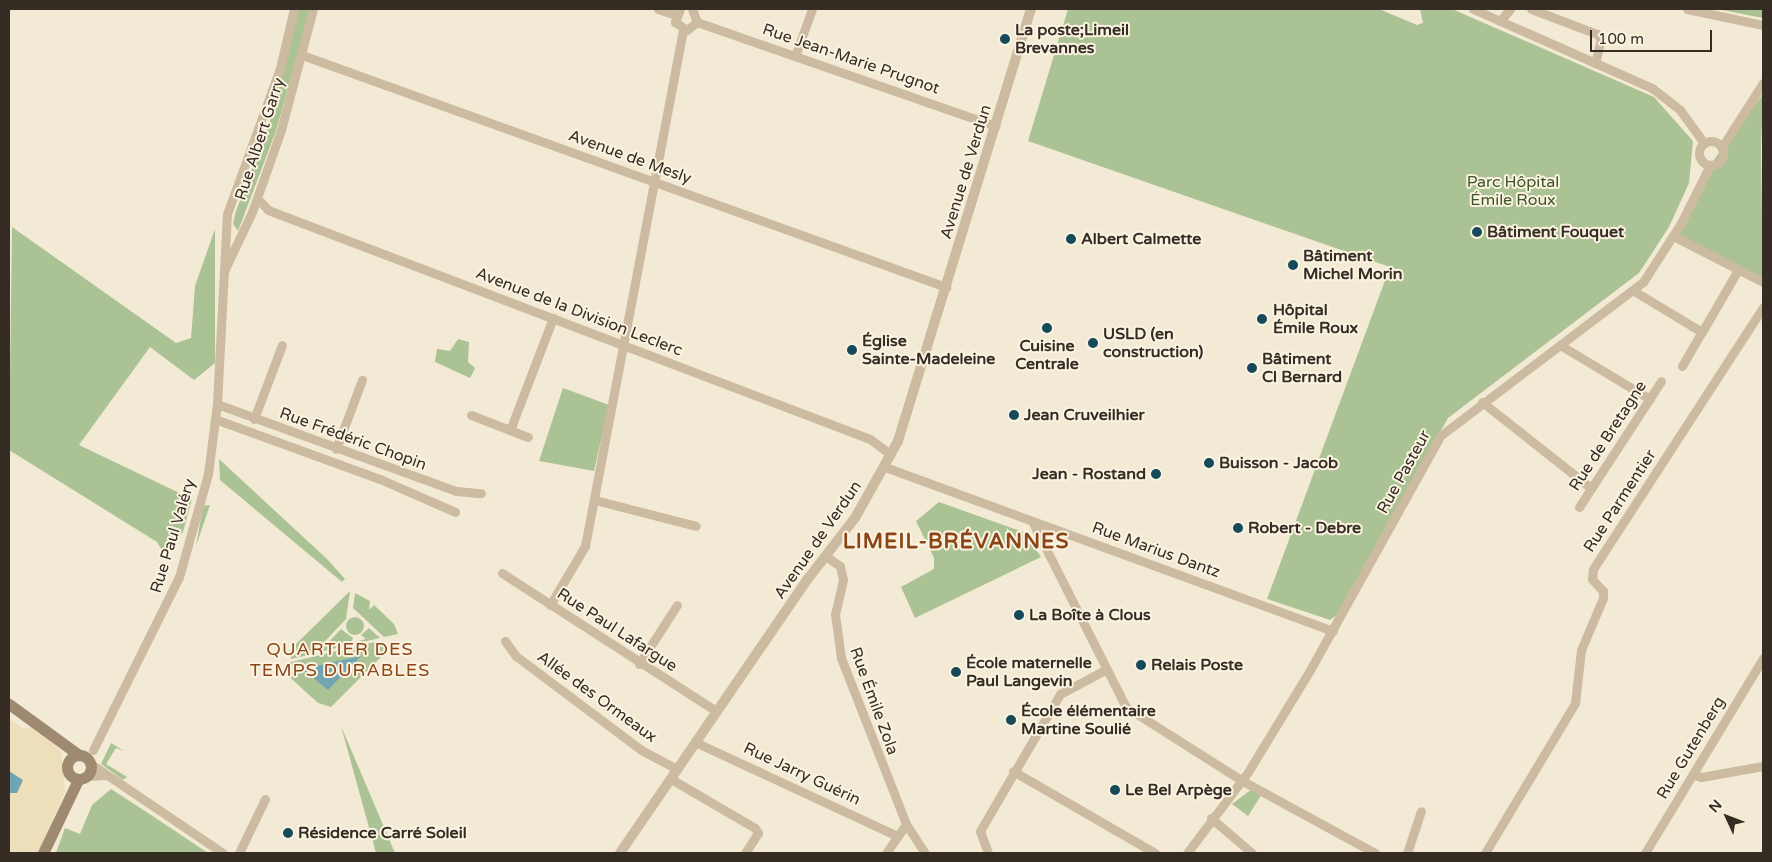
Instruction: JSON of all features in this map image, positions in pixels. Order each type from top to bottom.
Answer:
[{"type":"main road","points":[[9,704],[61,745],[88,757]]},
{"type":"main road","points":[[61,745],[68,762],[79,778]]},
{"type":"main road","points":[[68,762],[88,757]]},
{"type":"main road","points":[[43,853],[88,757]]},
{"type":"street","name":"Rue Albert Garry","points":[[217,404],[222,274],[228,214],[280,68],[294,9]]},
{"type":"street","name":"Rue Albert Garry","points":[[222,274],[257,198],[302,55],[313,9]]},
{"type":"street","points":[[658,9],[677,12],[675,22],[683,30]]},
{"type":"street","points":[[550,605],[585,546],[683,30],[697,22],[692,9]]},
{"type":"street","points":[[795,56],[812,9]]},
{"type":"street","name":"Avenue de Verdun","points":[[620,853],[716,711],[827,557],[891,455],[946,288],[1031,9]]},
{"type":"street","points":[[1473,9],[1595,63],[1666,98],[1704,143]]},
{"type":"street","points":[[1500,21],[1510,9]]},
{"type":"street","points":[[1532,9],[1597,34],[1601,38],[1595,63]]},
{"type":"street","points":[[1687,9],[1763,25]]},
{"type":"street","name":"Rue Jean-Marie Prugnot","points":[[697,22],[995,126]]},
{"type":"street","name":"Avenue de Mesly","points":[[302,55],[946,288]]},
{"type":"street","points":[[1704,143],[1700,154],[1710,164],[1720,161],[1722,147],[1763,84]]},
{"type":"street","points":[[1704,143],[1712,141],[1722,147]]},
{"type":"street","name":"Rue Pasteur","points":[[1187,853],[1211,818],[1241,780],[1333,631],[1440,436],[1482,402],[1634,291],[1673,236],[1710,164]]},
{"type":"street","name":"Avenue de la Division Leclerc","points":[[257,198],[268,210],[870,439],[891,455]]},
{"type":"street","points":[[1673,236],[1763,282]]},
{"type":"street","points":[[1682,366],[1738,270]]},
{"type":"street","points":[[1634,291],[1702,332]]},
{"type":"street","name":"Rue Parmentier","points":[[1485,853],[1575,703],[1581,650],[1604,598],[1603,591],[1592,579],[1593,569],[1763,307]]},
{"type":"street","points":[[510,430],[553,318]]},
{"type":"street","points":[[254,419],[282,345]]},
{"type":"street","points":[[1560,345],[1650,399]]},
{"type":"street","points":[[336,449],[362,380]]},
{"type":"street","name":"Rue de Bretagne","points":[[1579,508],[1661,381]]},
{"type":"street","points":[[1482,402],[1592,488]]},
{"type":"street","name":"Rue Paul Valéry","points":[[88,757],[179,577],[208,474],[217,404]]},
{"type":"street","name":"Rue Frédéric Chopin","points":[[217,404],[336,449],[456,491],[481,493]]},
{"type":"street","points":[[471,415],[528,437]]},
{"type":"street","points":[[215,419],[380,478],[455,512]]},
{"type":"street","name":"Rue Marius Dantz","points":[[885,467],[1333,631]]},
{"type":"street","points":[[595,500],[696,526]]},
{"type":"street","points":[[1032,521],[1119,697],[1137,716],[1241,780],[1375,853]]},
{"type":"street","name":"Rue Émile Zola","points":[[827,557],[840,566],[843,580],[835,614],[841,658],[906,824],[925,853]]},
{"type":"street","name":"Rue Paul Lafargue","points":[[502,573],[639,664],[716,711]]},
{"type":"street","points":[[639,664],[677,604]]},
{"type":"street","name":"Allée des Ormeaux","points":[[505,640],[516,656],[641,750],[677,769]]},
{"type":"street","name":"Rue Gutenberg","points":[[1645,853],[1763,658]]},
{"type":"street","points":[[988,853],[980,831],[1013,771],[1060,694],[1105,670]]},
{"type":"street","name":"Rue Jarry Guérin","points":[[696,742],[895,835]]},
{"type":"street","points":[[88,757],[106,775],[223,853]]},
{"type":"street","points":[[1693,774],[1701,777],[1763,766]]},
{"type":"street","points":[[1013,771],[1155,853]]},
{"type":"street","points":[[79,778],[106,775]]},
{"type":"street","points":[[671,779],[755,828],[758,833],[745,853]]},
{"type":"street","points":[[239,853],[265,799]]},
{"type":"street","points":[[1407,853],[1421,811]]},
{"type":"street","points":[[1211,818],[1252,853]]},
{"type":"street","points":[[886,853],[895,835],[906,824]]},
{"type":"green space","points":[[299,9],[310,9],[276,131],[238,231],[233,224],[236,211],[269,124]]},
{"type":"green space","name":"Parc Hôpital Émile Roux","points":[[1068,9],[1379,9],[1417,25],[1423,23],[1420,9],[1452,9],[1654,97],[1693,141],[1689,183],[1669,227],[1639,273],[1448,418],[1338,614],[1330,620],[1267,599],[1390,267],[1028,141]]},
{"type":"green space","points":[[1717,9],[1763,9],[1763,18]]},
{"type":"green space","points":[[1763,94],[1761,148],[1763,282],[1673,236],[1710,165]]},
{"type":"green space","points":[[12,227],[176,343],[191,338],[195,286],[215,229],[215,363],[194,380],[150,347],[79,445],[192,499],[183,532],[163,552],[157,542],[9,450]]},
{"type":"green space","points":[[458,339],[469,342],[468,362],[475,368],[470,378],[435,362],[437,349],[450,351]]},
{"type":"green space","points":[[563,388],[609,405],[594,471],[539,461]]},
{"type":"green space","points":[[219,459],[327,559],[345,579],[342,582],[220,480]]},
{"type":"green space","points":[[939,502],[1026,533],[1041,557],[915,618],[901,587],[934,569],[934,558],[916,521]]},
{"type":"green space","points":[[210,505],[196,546],[203,506]]},
{"type":"green space","points":[[350,591],[346,619],[313,654],[291,659],[289,651]]},
{"type":"green space","points":[[355,593],[370,601],[369,610],[374,605],[394,624],[398,634],[384,637],[353,608]]},
{"type":"green space","points":[[355,617],[361,620],[364,626],[361,632],[355,635],[349,632],[346,626],[349,620]]},
{"type":"green space","points":[[369,628],[380,638],[319,652],[341,629],[353,638],[351,643],[366,639],[361,635]]},
{"type":"green space","points":[[379,641],[389,649],[331,707],[318,703],[284,672],[287,663]]},
{"type":"green space","points":[[341,726],[395,853],[376,853]]},
{"type":"green space","points":[[111,743],[124,751],[116,748],[106,764],[127,777],[123,780],[101,764]]},
{"type":"green space","points":[[111,789],[208,853],[56,853],[65,828],[80,834],[92,805]]},
{"type":"green space","points":[[1252,789],[1262,794],[1248,816],[1232,804]]},
{"type":"shaded area","points":[[9,719],[24,729],[34,726],[61,751],[65,792],[38,853],[9,853]]},
{"type":"water","points":[[361,656],[328,690],[305,671],[312,667]]},
{"type":"water","points":[[9,771],[23,780],[17,793],[9,793]]},
{"type":"place","name":"La poste;Limeil Brevannes","points":[[1005,39]]},
{"type":"place","name":"Bâtiment Fouquet","points":[[1477,232]]},
{"type":"place","name":"Albert Calmette","points":[[1071,239]]},
{"type":"place","name":"Bâtiment Michel Morin","points":[[1293,265]]},
{"type":"place","name":"Hôpital Émile Roux","points":[[1262,319]]},
{"type":"place","name":"Cuisine Centrale","points":[[1047,328]]},
{"type":"place","name":"USLD (en construction)","points":[[1093,343]]},
{"type":"place","name":"Église Sainte-Madeleine","points":[[852,350]]},
{"type":"place","name":"Bâtiment Cl Bernard","points":[[1252,368]]},
{"type":"place","name":"Jean Cruveilhier","points":[[1014,415]]},
{"type":"place","name":"Buisson - Jacob","points":[[1209,463]]},
{"type":"place","name":"Jean - Rostand","points":[[1156,474]]},
{"type":"place","name":"Robert - Debre","points":[[1238,528]]},
{"type":"place","name":"La Boîte à Clous","points":[[1019,615]]},
{"type":"place","name":"Relais Poste","points":[[1141,665]]},
{"type":"place","name":"École maternelle Paul Langevin","points":[[956,672]]},
{"type":"place","name":"École élémentaire Martine Soulié","points":[[1011,720]]},
{"type":"place","name":"Le Bel Arpège","points":[[1115,790]]},
{"type":"place","name":"Résidence Carré Soleil","points":[[288,833]]},
{"type":"district","name":"LIMEIL-BRÉVANNES","points":[[956,542]]},
{"type":"district","name":"QUARTIER DES TEMPS DURABLES","points":[[340,660]]}]
